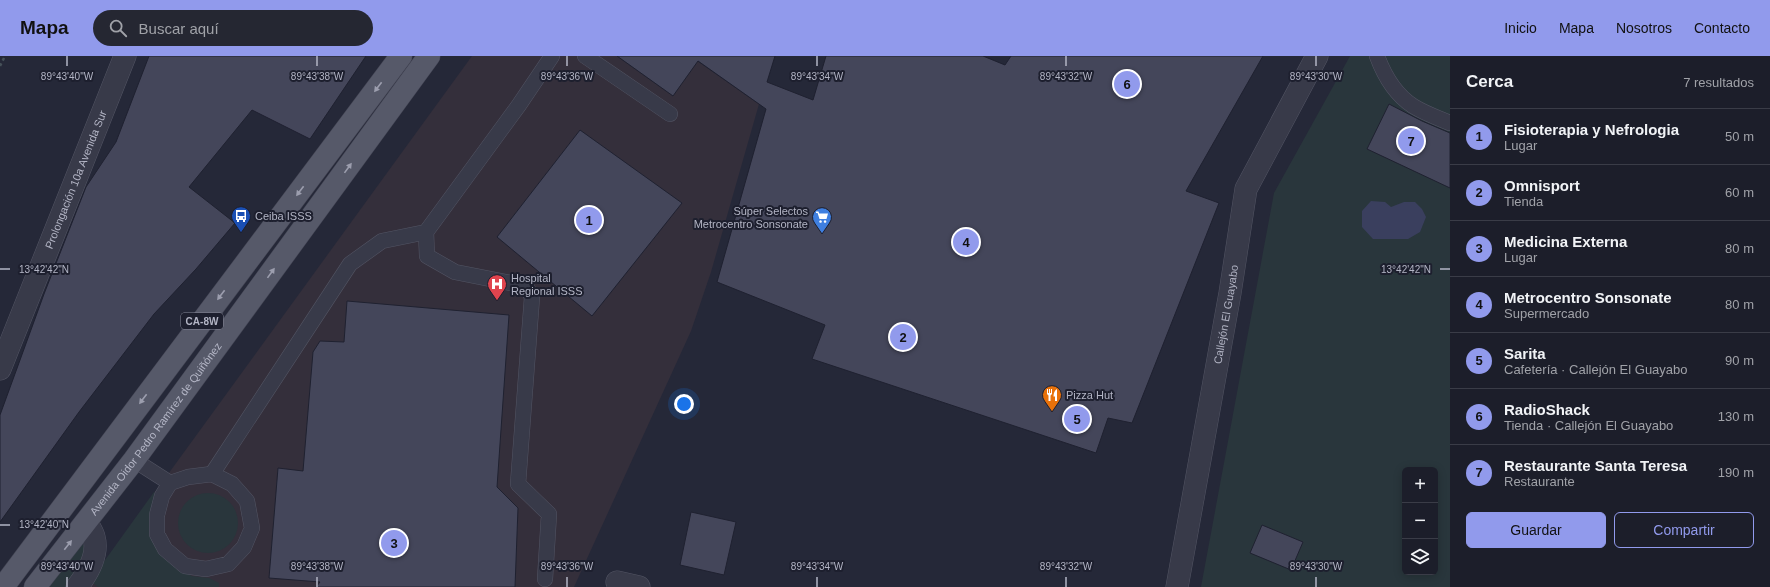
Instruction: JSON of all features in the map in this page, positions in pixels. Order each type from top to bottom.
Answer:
[{"type":"main road","name":"CA-8W","points":[[3,587],[401,56]]},
{"type":"main road","name":"Avenida Oidor Pedro Ramírez de Quiñónez","points":[[36,587],[134,460],[430,56]]},
{"type":"street","name":"Prolongación 10a Avenida Sur","points":[[0,369],[125,56]]},
{"type":"street","name":"Callejón El Guayabo","points":[[1177,587],[1230,293],[1246,189],[1317,56]]},
{"type":"street","points":[[77,587],[92,564],[95,550],[94,537],[87,522]]},
{"type":"street","points":[[618,582],[639,587]]},
{"type":"lane","points":[[545,579],[549,514],[518,484],[532,297],[526,286],[455,272],[427,256],[426,232],[552,56]]},
{"type":"lane","points":[[585,56],[670,114]]},
{"type":"lane","points":[[1377,56],[1382,70],[1394,88],[1412,106],[1450,123]]},
{"type":"lane","points":[[212,474],[350,264],[382,241],[426,232]]},
{"type":"lane","points":[[134,460],[170,483]]},
{"type":"lane","points":[[212,474],[232,484],[247,501],[252,528],[244,547],[228,564],[206,569],[185,566],[166,549],[157,534],[157,515],[162,496],[170,483],[188,477],[212,474]]},
{"type":"path","points":[[0,66],[5,56]]},
{"type":"shaded area","name":"Hospital Regional ISSS","points":[[472,56],[690,56],[759,104],[711,272],[691,331],[574,587],[86,587]]},
{"type":"shaded area","points":[[1350,56],[1450,56],[1450,587],[1201,587],[1274,193]]},
{"type":"shaded area","points":[[154,492],[158,498],[151,518],[181,570],[192,576],[209,578],[219,583],[219,587],[98,587],[90,581]]},
{"type":"shaded area","points":[[208,493],[225,498],[233,506],[238,523],[233,540],[225,548],[208,553],[191,548],[183,540],[178,523],[183,506],[191,498]]},
{"type":"shaded area","points":[[78,544],[86,545],[72,587],[43,587]]},
{"type":"water","points":[[1371,201],[1385,202],[1391,207],[1404,202],[1415,202],[1422,209],[1426,217],[1420,232],[1408,239],[1373,239],[1362,227],[1362,211]]},
{"type":"building","points":[[149,56],[366,56],[310,139],[252,110],[189,187],[235,223],[196,269],[154,314],[79,412],[0,522],[0,415],[44,294],[86,187],[116,142]]},
{"type":"building","points":[[617,56],[775,56],[767,82],[813,100],[826,56],[983,56],[1005,65],[1011,56],[1263,56],[1186,191],[1219,203],[1132,423],[1108,418],[1096,453],[812,359],[825,325],[717,282],[766,109],[698,61],[673,96]]},
{"type":"building","points":[[1389,104],[1450,133],[1450,188],[1367,149]]},
{"type":"building","points":[[580,130],[682,203],[592,316],[497,237]]},
{"type":"building","points":[[347,301],[509,315],[497,487],[518,508],[515,587],[316,587],[320,582],[269,578],[278,468],[303,471],[313,352],[320,341],[344,342]]},
{"type":"building","points":[[691,512],[736,522],[724,575],[680,565]]},
{"type":"building","points":[[1262,525],[1303,542],[1291,570],[1250,553]]},
{"type":"place","name":"RadioShack","points":[[1127,84]]},
{"type":"place","name":"Restaurante Santa Teresa","points":[[1411,141]]},
{"type":"place","name":"Fisioterapia y Nefrologia","points":[[589,220]]},
{"type":"place","name":"Ceiba ISSS","points":[[241,233]]},
{"type":"place","name":"Súper Selectos Metrocentro Sonsonate","points":[[822,234]]},
{"type":"place","name":"Metrocentro Sonsonate","points":[[966,242]]},
{"type":"place","name":"Hospital Regional ISSS","points":[[497,301]]},
{"type":"place","name":"Omnisport","points":[[903,337]]},
{"type":"place","name":"Pizza Hut","points":[[1052,412]]},
{"type":"place","name":"Sarita","points":[[1077,419]]},
{"type":"place","name":"Medicina Externa","points":[[394,543]]}]
